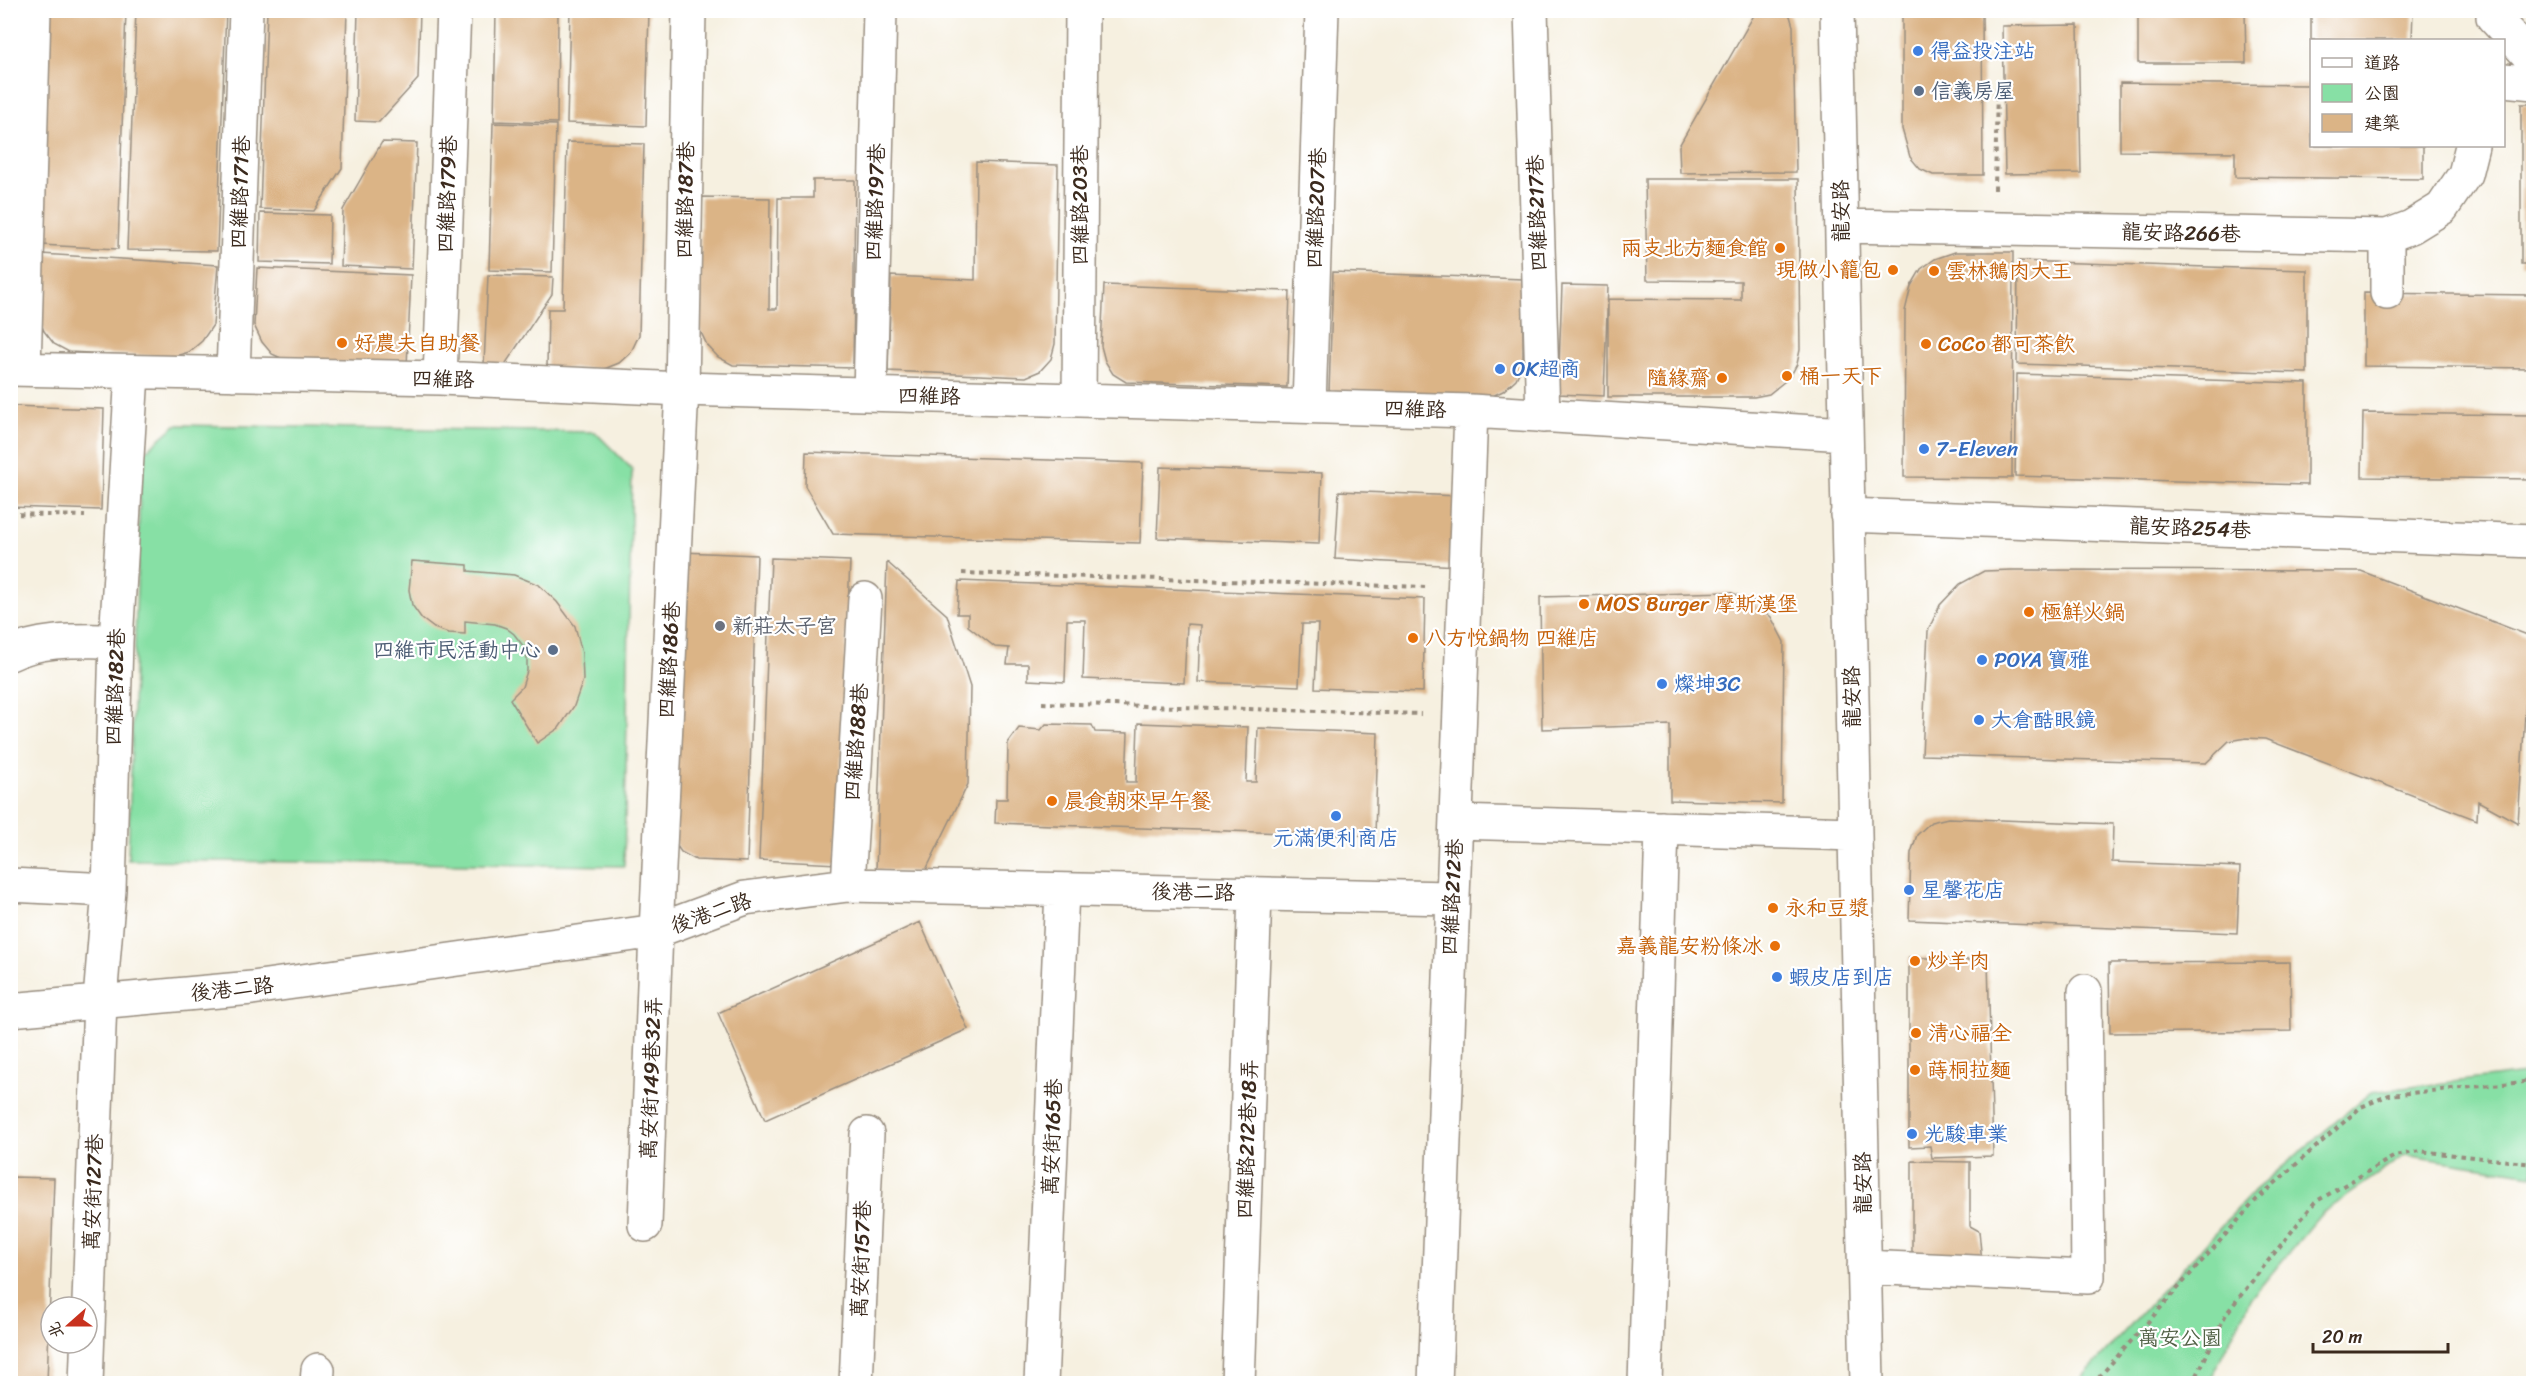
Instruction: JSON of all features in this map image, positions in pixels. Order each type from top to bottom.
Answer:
[{"type":"street","points":[[17,369],[34,10]]},
{"type":"street","name":"四維路171巷","points":[[233,374],[246,10]]},
{"type":"street","name":"四維路179巷","points":[[440,378],[454,10]]},
{"type":"street","name":"四維路187巷","points":[[682,389],[689,10]]},
{"type":"street","name":"四維路197巷","points":[[870,394],[880,10]]},
{"type":"street","name":"四維路203巷","points":[[1079,400],[1082,10]]},
{"type":"street","name":"四維路207巷","points":[[1309,406],[1322,10]]},
{"type":"street","name":"四維路217巷","points":[[1531,10],[1543,416]]},
{"type":"street","name":"龍安路","points":[[1837,10],[1867,1383]]},
{"type":"street","points":[[2492,23],[2534,61]]},
{"type":"street","points":[[2505,80],[2534,83]]},
{"type":"street","name":"龍安路266巷","points":[[1842,226],[2387,236],[2411,227],[2442,208],[2465,174],[2472,147]]},
{"type":"street","points":[[2387,236],[2387,293]]},
{"type":"street","name":"四維路","points":[[17,369],[440,378],[682,389],[1471,411],[1846,434]]},
{"type":"street","name":"四維路182巷","points":[[100,1000],[109,890],[116,641],[132,373]]},
{"type":"street","name":"四維路186巷","points":[[656,932],[682,389]]},
{"type":"street","name":"四維路212巷","points":[[1435,1383],[1451,898],[1456,822],[1471,411]]},
{"type":"street","name":"龍安路254巷","points":[[1848,516],[2534,541]]},
{"type":"street","name":"四維路188巷","points":[[848,885],[865,598]]},
{"type":"street","points":[[10,654],[22,649],[70,641],[116,641]]},
{"type":"street","points":[[1456,822],[1855,834]]},
{"type":"street","points":[[1646,1383],[1662,828]]},
{"type":"street","points":[[10,885],[109,890]]},
{"type":"street","name":"後港二路","points":[[10,1010],[100,1000],[252,988],[656,932],[745,898],[848,885],[1451,898]]},
{"type":"street","name":"萬安街165巷","points":[[1041,1383],[1062,890]]},
{"type":"street","name":"四維路212巷18弄","points":[[1238,1383],[1255,894]]},
{"type":"street","name":"萬安街149巷32弄","points":[[645,1225],[656,932]]},
{"type":"street","points":[[1864,1268],[2088,1277],[2085,991]]},
{"type":"street","name":"萬安街127巷","points":[[86,1383],[100,1000]]},
{"type":"street","name":"萬安街157巷","points":[[856,1383],[867,1134]]},
{"type":"path","points":[[1994,230],[1997,86]]},
{"type":"path","points":[[10,514],[123,518]]},
{"type":"path","points":[[962,573],[1465,588]]},
{"type":"path","points":[[1042,703],[1460,715]]},
{"type":"path","points":[[2093,1383],[2257,1199],[2361,1107],[2389,1095],[2534,1081]]},
{"type":"path","points":[[2193,1383],[2226,1314],[2315,1202],[2395,1156],[2420,1151],[2534,1164]]},
{"type":"green space","points":[[176,425],[595,432],[632,469],[624,866],[128,860],[141,455]]},
{"type":"green space","name":"萬安公園","points":[[2533,1072],[2533,1175],[2405,1155],[2322,1213],[2251,1298],[2208,1383],[2077,1383],[2255,1190],[2371,1092]]},
{"type":"building","points":[[10,10],[17,10],[12,136],[10,136]]},
{"type":"building","points":[[48,10],[126,10],[118,249],[40,245]]},
{"type":"building","points":[[136,10],[226,10],[217,251],[127,250]]},
{"type":"building","points":[[267,10],[347,10],[342,168],[314,211],[260,209]]},
{"type":"building","points":[[358,10],[420,10],[418,79],[379,122],[355,121]]},
{"type":"building","points":[[496,10],[558,10],[557,123],[494,121]]},
{"type":"building","points":[[570,10],[649,10],[646,126],[567,123]]},
{"type":"building","points":[[1757,10],[1784,10],[1790,16],[1793,26],[1796,172],[1680,173],[1679,146]]},
{"type":"building","points":[[1902,10],[1982,10],[1983,175],[1933,175],[1920,169],[1910,157],[1902,129]]},
{"type":"building","points":[[2138,10],[2245,10],[2246,63],[2138,63]]},
{"type":"building","points":[[2311,10],[2413,10],[2412,39],[2311,39]]},
{"type":"building","points":[[2078,25],[2081,173],[2005,174],[2002,26]]},
{"type":"building","points":[[2120,83],[2310,85],[2310,147],[2423,147],[2423,179],[2235,177],[2235,152],[2120,151]]},
{"type":"building","points":[[2521,104],[2534,104],[2534,264],[2521,264]]},
{"type":"building","points":[[493,123],[556,125],[552,272],[489,270]]},
{"type":"building","points":[[382,142],[417,143],[412,269],[341,266],[343,210]]},
{"type":"building","points":[[567,142],[644,144],[639,335],[631,352],[619,363],[604,369],[547,368],[548,309],[563,309]]},
{"type":"building","points":[[976,162],[1058,165],[1055,344],[1051,359],[1040,371],[1026,377],[888,371],[891,276],[975,280]]},
{"type":"building","points":[[1645,179],[1798,179],[1800,350],[1797,364],[1790,377],[1769,394],[1754,397],[1608,397],[1608,299],[1741,300],[1741,281],[1647,280]]},
{"type":"building","points":[[813,180],[855,180],[853,368],[733,365],[718,357],[707,345],[699,328],[701,197],[770,198],[769,309],[777,309],[778,198],[813,198]]},
{"type":"building","points":[[260,213],[330,215],[329,264],[259,262]]},
{"type":"building","points":[[1955,252],[2013,252],[2012,478],[1904,477],[1905,311],[1911,286],[1921,269],[1935,259]]},
{"type":"building","points":[[41,254],[218,265],[213,325],[202,341],[189,352],[172,357],[69,352],[54,344],[44,331],[37,314]]},
{"type":"building","points":[[2018,261],[2307,270],[2307,373],[2017,364]]},
{"type":"building","points":[[257,268],[411,275],[407,366],[288,361],[272,354],[262,342],[254,325]]},
{"type":"building","points":[[1333,272],[1523,279],[1523,364],[1516,379],[1503,391],[1488,398],[1329,392]]},
{"type":"building","points":[[488,275],[553,277],[552,294],[504,366],[484,365]]},
{"type":"building","points":[[1104,285],[1290,291],[1287,387],[1126,382],[1113,374],[1105,361],[1101,346]]},
{"type":"building","points":[[1562,285],[1608,286],[1604,396],[1558,394]]},
{"type":"building","points":[[2364,293],[2534,295],[2534,368],[2364,366]]},
{"type":"building","points":[[2017,374],[2307,383],[2307,485],[2015,476]]},
{"type":"building","points":[[10,406],[104,409],[101,510],[10,507]]},
{"type":"building","points":[[2363,413],[2534,415],[2534,479],[2362,477]]},
{"type":"building","points":[[806,452],[1143,463],[1140,543],[833,534],[805,486]]},
{"type":"building","points":[[1160,467],[1322,473],[1319,544],[1157,538]]},
{"type":"building","points":[[1339,491],[1459,496],[1457,566],[1335,559]]},
{"type":"building","points":[[681,552],[757,555],[747,862],[696,860],[681,852],[675,843]]},
{"type":"building","points":[[771,558],[850,561],[837,864],[759,860]]},
{"type":"building","name":"四維市民活動中心","points":[[412,561],[468,565],[468,571],[514,575],[539,585],[557,602],[575,626],[582,653],[583,680],[574,706],[559,728],[537,743],[510,699],[522,687],[527,671],[524,647],[514,634],[495,624],[465,621],[465,634],[448,633],[434,628],[422,619],[412,605],[409,590]]},
{"type":"building","points":[[887,562],[947,615],[970,687],[968,784],[925,872],[876,870]]},
{"type":"building","points":[[1984,571],[2361,571],[2530,636],[2518,823],[2478,801],[2477,820],[2265,739],[2247,738],[2229,741],[2206,763],[1922,755],[1928,631],[1940,605],[1960,584]]},
{"type":"building","points":[[959,581],[1425,599],[1423,692],[1315,688],[1318,624],[1302,624],[1299,686],[1198,682],[1200,625],[1187,624],[1184,683],[1083,679],[1085,620],[1067,620],[1065,682],[1028,680],[1028,664],[1007,664],[1009,648],[995,647],[968,626],[968,614],[957,614]]},
{"type":"building","name":"燦坤3C","points":[[1729,592],[1751,600],[1771,617],[1784,642],[1782,803],[1670,800],[1670,725],[1542,729],[1540,597]]},
{"type":"building","points":[[1138,723],[1248,727],[1246,782],[1256,782],[1258,728],[1378,733],[1375,836],[995,823],[996,799],[1007,799],[1008,743],[1019,728],[1041,730],[1046,724],[1092,725],[1095,732],[1128,733],[1126,782],[1136,782]]},
{"type":"building","points":[[1948,818],[2113,824],[2112,862],[2240,867],[2237,933],[1909,920],[1911,853],[1917,835],[1931,822]]},
{"type":"building","points":[[920,922],[968,1029],[765,1120],[718,1013]]},
{"type":"building","points":[[1909,957],[1988,961],[1993,1156],[1932,1158],[1930,1146],[1909,1147]]},
{"type":"building","points":[[2290,962],[2291,1031],[2110,1033],[2109,963]]},
{"type":"building","points":[[1912,1161],[1970,1162],[1970,1226],[1979,1231],[1982,1262],[1912,1261]]},
{"type":"building","points":[[10,1177],[54,1178],[50,1295],[39,1295],[39,1355],[48,1355],[47,1384],[10,1384]]},
{"type":"place","name":"得益投注站","points":[[1918,51]]},
{"type":"place","name":"信義房屋","points":[[1919,91]]},
{"type":"place","name":"兩支北方麵食館","points":[[1780,248]]},
{"type":"place","name":"現做小籠包","points":[[1893,270]]},
{"type":"place","name":"雲林鵝肉大王","points":[[1934,271]]},
{"type":"place","name":"好農夫自助餐","points":[[342,343]]},
{"type":"place","name":"CoCo 都可茶飲","points":[[1926,344]]},
{"type":"place","name":"OK超商","points":[[1500,369]]},
{"type":"place","name":"桶一天下","points":[[1787,376]]},
{"type":"place","name":"隨緣齋","points":[[1722,378]]},
{"type":"place","name":"7-Eleven","points":[[1924,449]]},
{"type":"place","name":"MOS Burger 摩斯漢堡","points":[[1584,604]]},
{"type":"place","name":"極鮮火鍋","points":[[2029,612]]},
{"type":"place","name":"新莊太子宮","points":[[720,626]]},
{"type":"place","name":"八方悅鍋物 四維店","points":[[1413,638]]},
{"type":"place","name":"四維市民活動中心","points":[[553,650]]},
{"type":"place","name":"POYA 寶雅","points":[[1982,660]]},
{"type":"place","name":"燦坤3C","points":[[1662,684]]},
{"type":"place","name":"大倉酷眼鏡","points":[[1979,720]]},
{"type":"place","name":"晨食朝來早午餐","points":[[1052,801]]},
{"type":"place","name":"元滿便利商店","points":[[1336,816]]},
{"type":"place","name":"星馨花店","points":[[1909,890]]},
{"type":"place","name":"永和豆漿","points":[[1773,908]]},
{"type":"place","name":"嘉義龍安粉條冰","points":[[1775,946]]},
{"type":"place","name":"炒羊肉","points":[[1915,961]]},
{"type":"place","name":"蝦皮店到店","points":[[1777,977]]},
{"type":"place","name":"清心福全","points":[[1916,1033]]},
{"type":"place","name":"蒔桐拉麵","points":[[1915,1070]]},
{"type":"place","name":"光駿車業","points":[[1912,1134]]}]
